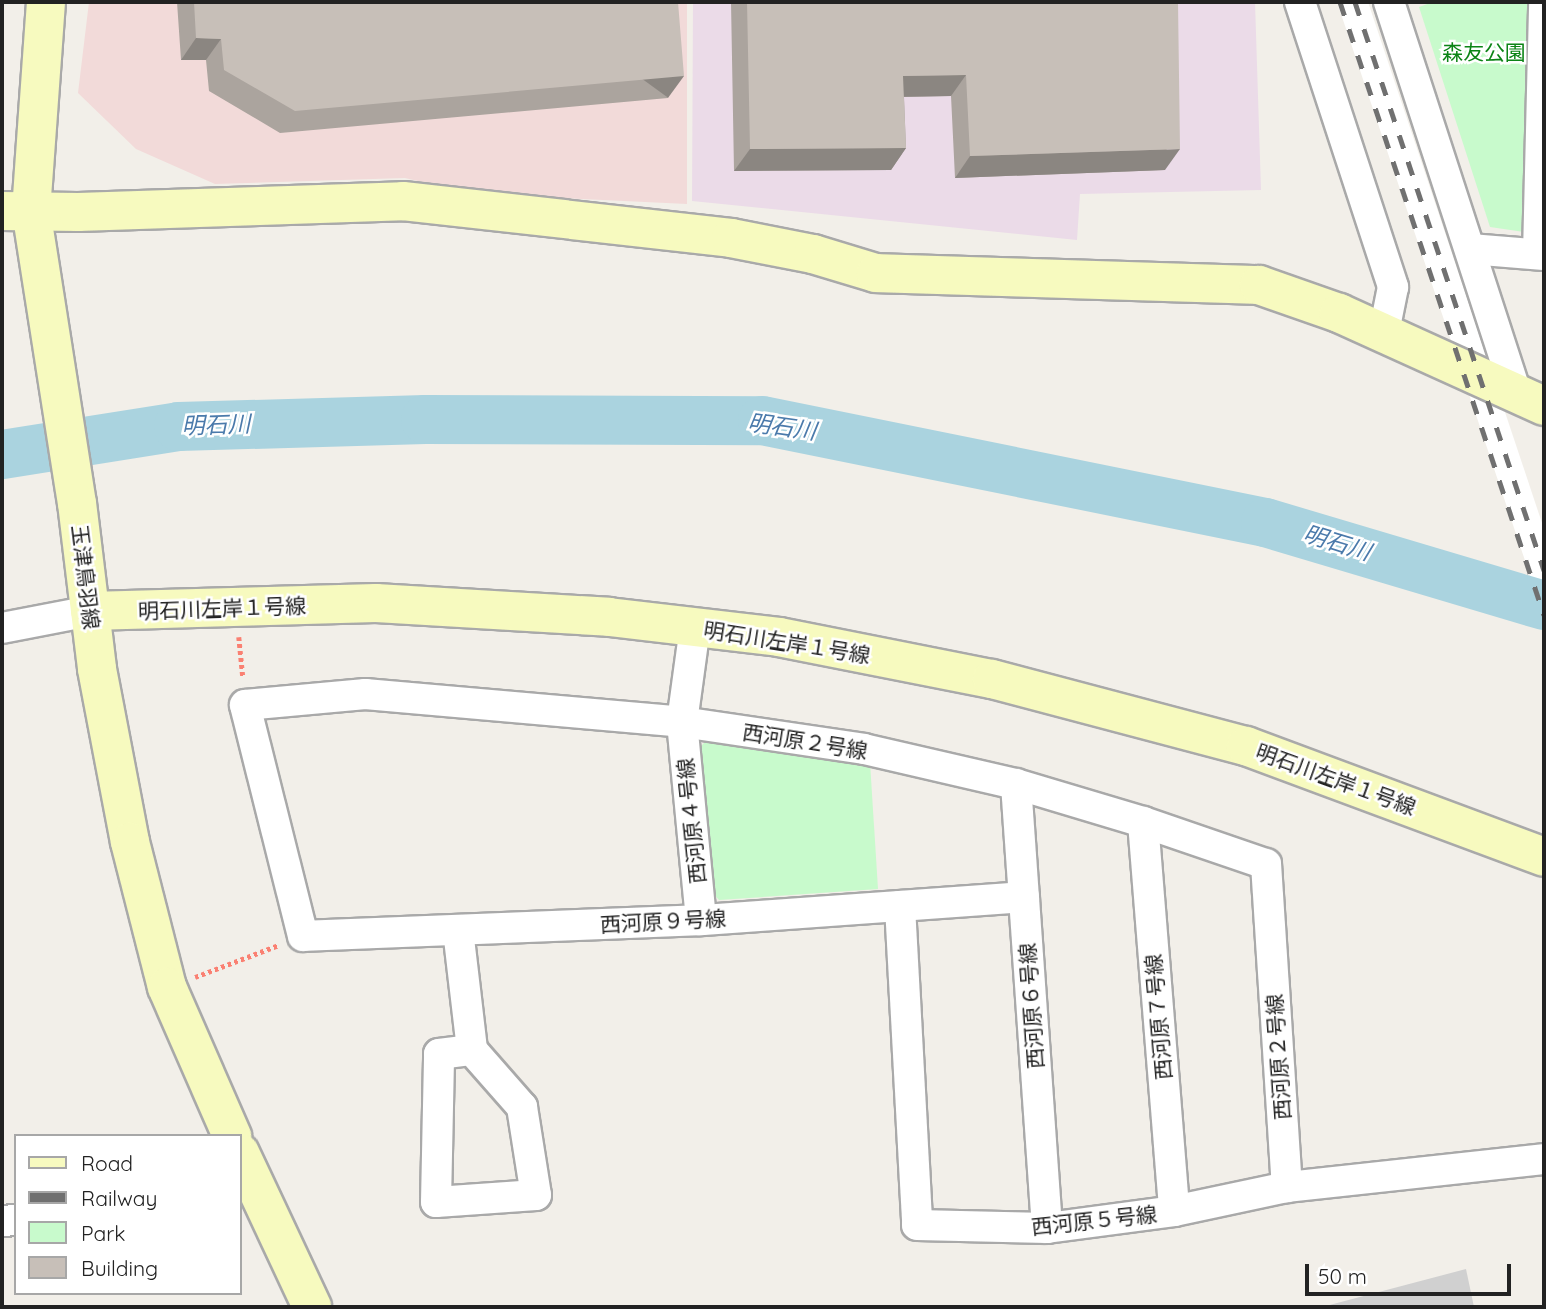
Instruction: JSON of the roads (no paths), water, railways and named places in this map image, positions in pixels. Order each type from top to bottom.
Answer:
[{"type":"street","name":"玉津鳥羽線","points":[[46,2],[16,210],[76,503],[97,669],[130,842],[167,987],[231,1134]]},
{"type":"street","points":[[1300,2],[1393,287],[1384,332]]},
{"type":"street","points":[[1390,2],[1470,249],[1530,399]]},
{"type":"street","points":[[1470,249],[1541,254],[1544,2]]},
{"type":"street","points":[[16,210],[78,212],[403,201],[731,238],[813,254],[876,274],[1259,285],[1384,332],[1530,399]]},
{"type":"street","name":"明石川左岸１号線","points":[[2,628],[90,611],[376,603],[610,617],[779,637],[992,679],[1246,746],[1544,857]]},
{"type":"street","name":"西河原４号線","points":[[695,627],[682,722],[701,920]]},
{"type":"street","name":"西河原２号線","points":[[303,936],[246,705],[365,694],[682,722],[864,749],[1016,784],[1143,822],[1266,864],[1287,1187]]},
{"type":"street","name":"西河原６号線","points":[[1016,784],[1047,1228]]},
{"type":"street","name":"西河原７号線","points":[[1143,822],[1174,1212]]},
{"type":"street","name":"西河原９号線","points":[[303,936],[701,920],[1024,897]]},
{"type":"street","name":"西河原５号線","points":[[900,906],[917,1225],[1047,1228],[1174,1212],[1287,1187],[1544,1159]]},
{"type":"street","points":[[458,930],[472,1050],[522,1107],[536,1195],[436,1202],[439,1054],[472,1050]]},
{"type":"street","points":[[242,1163],[249,1199],[312,1307]]},
{"type":"waterway","name":"明石川","points":[[2,454],[178,426],[425,419],[762,420],[1265,522],[1544,605]]},
{"type":"railway","points":[[1340,2],[1544,615]]},
{"type":"railway","points":[[1355,2],[1544,570]]},
{"type":"park label","name":"森友公園","points":[[1484,52]]}]
